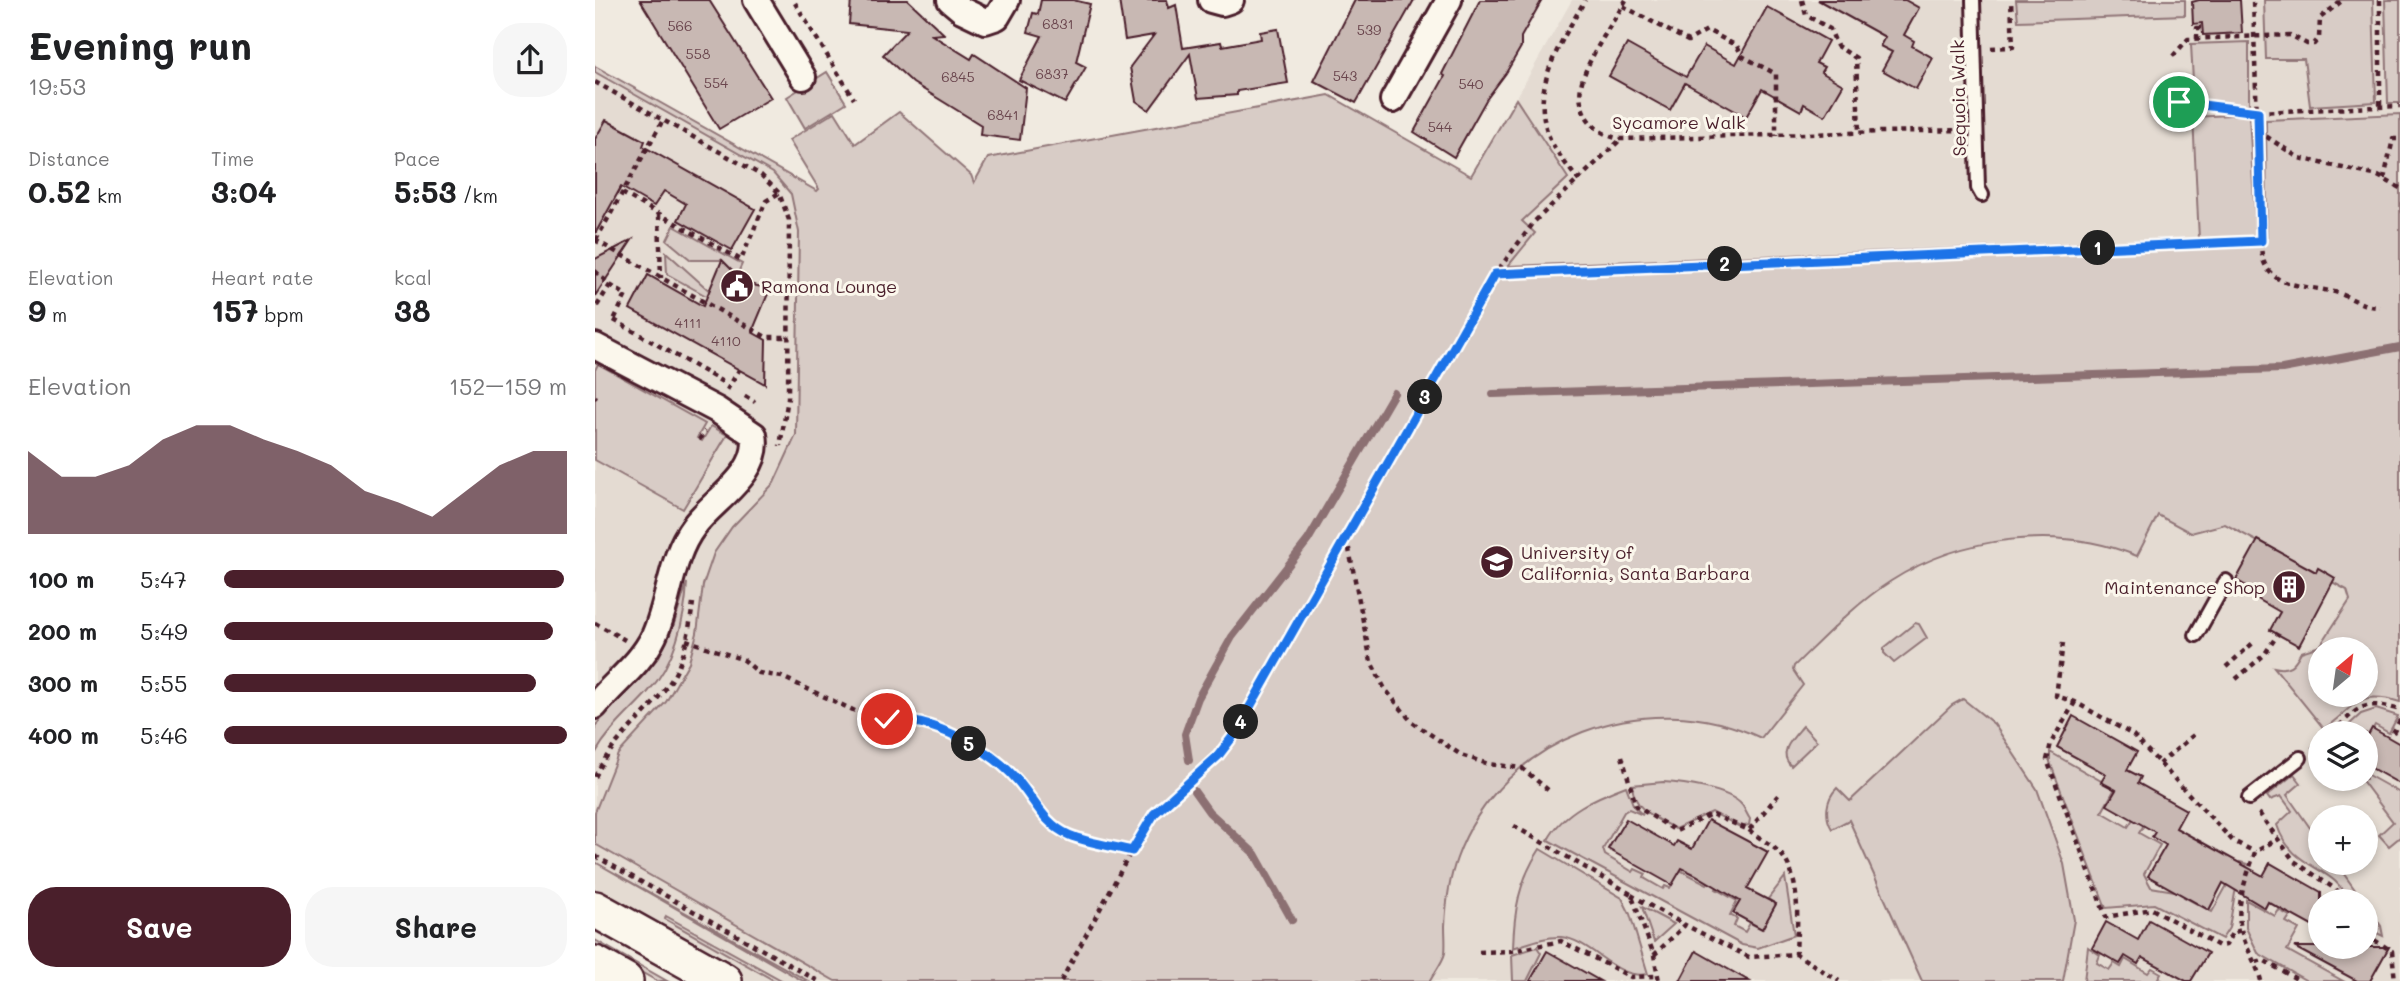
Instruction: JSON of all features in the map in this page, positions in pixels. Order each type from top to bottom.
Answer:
[{"type":"main road","points":[[595,909],[724,981]]},
{"type":"main road","points":[[595,964],[625,981]]},
{"type":"street","points":[[950,0],[962,10],[985,21],[997,18],[1007,0]]},
{"type":"street","points":[[1211,0],[1222,3],[1231,0]]},
{"type":"street","points":[[1393,100],[1449,0]]},
{"type":"street","points":[[771,3],[803,77]]},
{"type":"street","points":[[595,706],[646,651],[657,629],[688,534],[745,470],[754,454],[755,442],[754,435],[602,337]]},
{"type":"lane","name":"Sequoia Walk","points":[[1973,0],[1977,188],[1982,195]]},
{"type":"lane","points":[[2196,635],[2226,581]]},
{"type":"lane","points":[[2249,798],[2300,758]]},
{"type":"path","points":[[1580,181],[1552,143],[1542,102],[1546,69],[1585,0]]},
{"type":"path","points":[[1802,0],[1805,15],[1830,29],[1837,46],[1856,58],[1859,132]]},
{"type":"path","points":[[1991,48],[2013,47],[2011,0]]},
{"type":"path","points":[[2253,0],[2261,257],[2282,282],[2339,294],[2367,307],[2380,307]]},
{"type":"path","points":[[2173,56],[2188,39],[2290,35],[2307,44],[2313,44],[2319,38],[2320,18],[2343,0]]},
{"type":"path","points":[[2380,0],[2380,107]]},
{"type":"path","points":[[771,3],[854,99]]},
{"type":"path","name":"Sycamore Walk","points":[[1776,136],[1776,74],[1742,56],[1737,46],[1707,30],[1688,41],[1624,3],[1583,79],[1582,96],[1593,128],[1604,136],[1621,139],[1776,136],[1859,132],[1976,130]]},
{"type":"path","points":[[2197,39],[2197,28],[2202,28]]},
{"type":"path","points":[[595,83],[761,175],[779,193],[789,220],[788,398],[782,440]]},
{"type":"path","points":[[2179,102],[2258,112],[2400,106]]},
{"type":"path","points":[[663,120],[595,240],[766,337],[788,337]]},
{"type":"path","points":[[2258,131],[2299,158],[2383,179],[2400,188]]},
{"type":"path","points":[[1061,981],[1154,814],[1218,756],[1234,735],[1495,274],[1535,221],[1580,181],[1621,139]]},
{"type":"path","points":[[2383,179],[2393,139],[2400,139]]},
{"type":"path","points":[[621,193],[741,260],[766,201],[779,193]]},
{"type":"path","points":[[659,214],[661,278]]},
{"type":"path","points":[[1495,274],[2261,241]]},
{"type":"path","points":[[595,271],[626,295],[602,337]]},
{"type":"path","points":[[595,309],[610,285]]},
{"type":"path","points":[[614,320],[755,402]]},
{"type":"path","points":[[1343,541],[1347,544],[1371,662],[1385,689],[1412,722],[1442,744],[1488,764],[1522,768],[1548,790]]},
{"type":"path","points":[[595,623],[615,634]]},
{"type":"path","points":[[2236,679],[2264,656],[2278,634]]},
{"type":"path","points":[[686,640],[744,660],[759,673],[782,677],[868,717],[929,723],[966,742],[1000,766],[1018,781],[1038,811],[1069,835],[1132,851]]},
{"type":"path","points":[[2063,643],[2056,696],[2075,702],[2133,735],[2233,841],[2255,852]]},
{"type":"path","points":[[2226,667],[2253,643]]},
{"type":"path","points":[[2075,702],[2051,743],[2047,760],[2106,917],[2152,909],[2219,946],[2227,945],[2232,933],[2241,930]]},
{"type":"path","points":[[2344,721],[2357,709],[2368,704],[2400,710]]},
{"type":"path","points":[[2393,733],[2400,720]]},
{"type":"path","points":[[2159,764],[2196,733]]},
{"type":"path","points":[[1622,756],[1633,800],[1645,814],[1676,831],[1711,814],[1749,831],[1780,854],[1790,868],[1798,914],[1796,954]]},
{"type":"path","points":[[1749,831],[1779,794]]},
{"type":"path","points":[[2258,811],[2276,840],[2294,861],[2335,889]]},
{"type":"path","points":[[1514,826],[1685,925],[1749,957],[1796,954],[1839,981]]},
{"type":"path","points":[[2261,981],[2256,962],[2241,930],[2240,899],[2255,852],[2276,840]]},
{"type":"path","points":[[595,856],[818,981]]},
{"type":"path","points":[[1479,952],[1512,951],[1561,941],[1631,977],[1658,978],[1654,955],[1631,894]]},
{"type":"path","points":[[1654,955],[1685,925]]},
{"type":"path","points":[[2378,942],[2392,951],[2395,981]]},
{"type":"path","points":[[2256,962],[2263,960],[2300,981]]},
{"type":"shaded area","name":"University of California, Santa Barbara","points":[[1572,0],[2400,0],[2400,981],[706,981],[595,933],[595,70],[889,231],[1472,176]]},
{"type":"shaded area","points":[[2016,0],[2185,0],[2185,15],[2018,21]]},
{"type":"shaded area","points":[[2264,0],[2373,0],[2376,102],[2310,106],[2304,59],[2266,59]]},
{"type":"shaded area","points":[[2385,0],[2400,0],[2400,103],[2388,103]]},
{"type":"shaded area","points":[[2249,42],[2249,104],[2246,106],[2194,100],[2191,44]]},
{"type":"shaded area","points":[[595,66],[817,191],[819,189],[789,140],[835,112],[855,144],[899,112],[971,175],[974,183],[988,158],[1329,95],[1471,176],[1516,99],[1568,178],[1522,221],[1535,233],[1508,266],[2199,239],[2193,117],[2249,114],[2256,237],[2267,237],[2266,120],[2400,114],[2400,702],[2378,698],[2378,637],[2326,637],[2350,600],[2347,590],[2225,524],[2191,533],[2158,515],[2137,556],[2107,546],[2075,540],[2043,538],[1979,545],[1918,566],[1891,581],[1853,610],[1794,666],[1793,670],[1803,685],[1761,738],[1717,723],[1672,717],[1626,720],[1583,732],[1542,752],[1507,780],[1478,816],[1457,858],[1447,901],[1445,953],[1430,981],[835,981],[595,844],[595,812],[618,754],[666,702],[689,662],[697,633],[703,585],[714,553],[732,527],[774,483],[796,435],[799,232],[791,194],[773,173],[595,72]]},
{"type":"shaded area","points":[[827,72],[846,103],[805,128],[787,97]]},
{"type":"shaded area","points":[[674,226],[742,264],[737,275],[722,260],[691,260],[667,240]]},
{"type":"shaded area","points":[[666,252],[722,302],[719,303],[667,274]]},
{"type":"shaded area","points":[[598,364],[705,424],[697,438],[702,441],[711,426],[727,435],[683,509],[595,460],[595,370]]},
{"type":"shaded area","points":[[687,583],[681,627],[665,668],[595,754],[595,726],[659,657],[673,627]]},
{"type":"shaded area","points":[[1915,623],[1919,624],[1927,638],[1894,663],[1884,653],[1884,648]]},
{"type":"shaded area","points":[[2308,650],[2308,707],[2351,707],[2334,721],[2318,721],[2274,667],[2293,664],[2301,652]]},
{"type":"shaded area","points":[[1963,699],[1994,724],[2037,789],[2064,864],[2074,920],[2063,981],[1922,981],[1849,820],[1832,829],[1829,824],[1828,802],[1837,788],[1850,801],[1952,705]]},
{"type":"shaded area","points":[[2376,709],[2398,716],[2389,733],[2378,727],[2378,721],[2353,721],[2361,714]]},
{"type":"shaded area","points":[[1803,726],[1817,741],[1791,766],[1787,761],[1786,750]]},
{"type":"shaded area","points":[[2050,752],[2110,786],[2117,785],[2102,812],[2128,827],[2133,819],[2144,825],[2139,833],[2160,845],[2144,874],[2151,887],[2174,891],[2179,883],[2188,888],[2184,897],[2212,912],[2240,862],[2247,864],[2235,893],[2229,928],[2222,939],[2154,904],[2106,908],[2050,762]]},
{"type":"shaded area","points":[[2294,774],[2301,783],[2287,795],[2308,825],[2308,863],[2293,852],[2277,825],[2292,811],[2281,796],[2270,800],[2267,796]]},
{"type":"shaded area","points":[[2378,781],[2400,793],[2400,837],[2389,846],[2379,835],[2393,822],[2370,791],[2378,791]]},
{"type":"shaded area","points":[[1663,782],[1693,785],[1736,799],[1750,819],[1749,825],[1740,827],[1712,812],[1675,829],[1641,807],[1632,785]]},
{"type":"shaded area","points":[[1626,786],[1634,807],[1643,815],[1629,809],[1624,812],[1603,849],[1605,855],[1633,872],[1635,869],[1646,874],[1644,878],[1663,889],[1665,886],[1670,888],[1680,870],[1707,884],[1712,876],[1720,881],[1716,889],[1737,901],[1730,915],[1737,919],[1734,926],[1745,932],[1750,923],[1762,929],[1776,904],[1768,899],[1785,877],[1794,935],[1758,948],[1742,945],[1548,840],[1562,821],[1582,806]]},
{"type":"shaded area","points":[[1540,849],[1622,898],[1630,914],[1648,974],[1625,972],[1583,945],[1561,937],[1542,939],[1513,948],[1522,884]]},
{"type":"shaded area","points":[[595,862],[808,981],[803,981]]},
{"type":"shaded area","points":[[2326,875],[2345,875],[2354,889],[2342,889]]},
{"type":"shaded area","points":[[2246,900],[2275,916],[2279,910],[2290,916],[2286,922],[2299,929],[2287,950],[2343,981],[2307,981],[2258,953],[2246,928]]},
{"type":"shaded area","points":[[1642,907],[1674,924],[1654,942]]},
{"type":"shaded area","points":[[666,916],[783,981],[775,981],[665,919]]},
{"type":"shaded area","points":[[2378,922],[2381,926],[2383,936],[2378,934]]},
{"type":"shaded area","points":[[595,940],[667,981],[657,981],[595,946]]},
{"type":"shaded area","points":[[1537,947],[1541,953],[1527,981],[1513,981],[1512,955]]},
{"type":"shaded area","points":[[2088,947],[2100,955],[2097,963],[2109,970],[2114,963],[2121,967],[2125,959],[2148,973],[2152,968],[2161,973],[2158,978],[2163,981],[2084,981]]},
{"type":"building","points":[[640,0],[709,0],[771,98],[719,129]]},
{"type":"building","points":[[851,0],[908,0],[944,34],[932,35],[971,59],[974,54],[1026,88],[1020,140],[980,135],[981,125],[913,83],[883,55],[907,30],[849,24]]},
{"type":"building","points":[[1041,0],[1073,0],[1090,4],[1076,62],[1086,67],[1065,103],[1019,80],[1042,36],[1028,32],[1033,13],[1038,14]]},
{"type":"building","points":[[1119,0],[1167,0],[1169,8],[1176,5],[1183,48],[1221,42],[1222,46],[1261,39],[1260,32],[1278,29],[1288,83],[1237,91],[1237,95],[1198,98],[1190,54],[1149,110],[1136,101],[1130,67],[1154,35],[1125,40]]},
{"type":"building","points":[[1355,0],[1414,0],[1356,103],[1314,81]]},
{"type":"building","points":[[1480,0],[1542,0],[1521,37],[1521,47],[1486,100],[1454,157],[1414,132],[1445,76],[1442,74]]},
{"type":"building","points":[[1818,0],[1905,0],[1919,8],[1904,35],[1914,41],[1912,46],[1933,58],[1916,89],[1882,70],[1892,52],[1880,46],[1885,37]]},
{"type":"building","points":[[2240,0],[2242,33],[2203,35],[2202,23],[2193,24],[2192,2]]},
{"type":"building","points":[[1767,7],[1828,41],[1816,63],[1824,67],[1821,72],[1843,85],[1825,116],[1804,104],[1801,111],[1762,89],[1746,117],[1685,83],[1670,110],[1609,76],[1627,44],[1686,77],[1704,46],[1736,64]]},
{"type":"building","points":[[606,120],[645,141],[643,146],[755,209],[732,250],[678,220],[686,204],[664,191],[654,206],[621,187],[595,234],[595,139]]},
{"type":"building","points":[[632,240],[595,296],[595,259]]},
{"type":"building","points":[[722,260],[745,283],[770,289],[752,332],[766,340],[765,384],[630,309],[648,275],[703,306]]},
{"type":"building","name":"Maintenance Shop","points":[[2258,540],[2316,572],[2318,568],[2335,578],[2299,646],[2270,630],[2280,612],[2256,598],[2258,593],[2236,580]]},
{"type":"building","points":[[2073,716],[2137,752],[2127,770],[2141,777],[2138,783],[2186,810],[2176,828],[2263,876],[2270,863],[2316,889],[2308,889],[2308,924],[2268,902],[2265,908],[2223,883],[2209,910],[2148,876],[2166,845],[2152,837],[2155,832],[2107,805],[2116,790],[2101,782],[2106,774],[2057,747]]},
{"type":"building","points":[[2378,731],[2400,744],[2400,784],[2378,772]]},
{"type":"building","points":[[1626,819],[1674,846],[1677,841],[1692,849],[1708,820],[1768,852],[1747,889],[1776,904],[1762,929],[1733,913],[1740,901],[1696,875],[1682,868],[1672,885],[1608,849]]},
{"type":"building","points":[[2149,920],[2208,953],[2191,981],[2186,981],[2142,957],[2138,964],[2125,956],[2120,964],[2092,948],[2106,922],[2138,940]]},
{"type":"building","points":[[2294,947],[2308,947],[2308,955]]},
{"type":"building","points":[[2378,947],[2389,947],[2370,981],[2357,981],[2316,959],[2378,959]]},
{"type":"building","points":[[1547,951],[1600,981],[1530,981]]},
{"type":"building","points":[[1696,951],[1749,981],[1680,981]]},
{"type":"waterway","points":[[1493,394],[2282,369],[2400,347]]},
{"type":"waterway","points":[[1189,760],[1185,734],[1198,698],[1232,637],[1308,540],[1394,393]]},
{"type":"waterway","points":[[1194,791],[1209,812],[1255,854],[1292,920]]},
{"type":"place","name":"Ramona Lounge","points":[[737,286]]},
{"type":"place","name":"University of California, Santa Barbara","points":[[1497,562]]},
{"type":"place","name":"Maintenance Shop","points":[[2289,587]]},
{"type":"route","points":[[887,719],[929,723],[966,742],[1018,781],[1038,811],[1052,824],[1069,835],[1132,851],[1154,814],[1218,756],[1234,735],[1495,274],[2261,241],[2258,112],[2179,102]]}]
